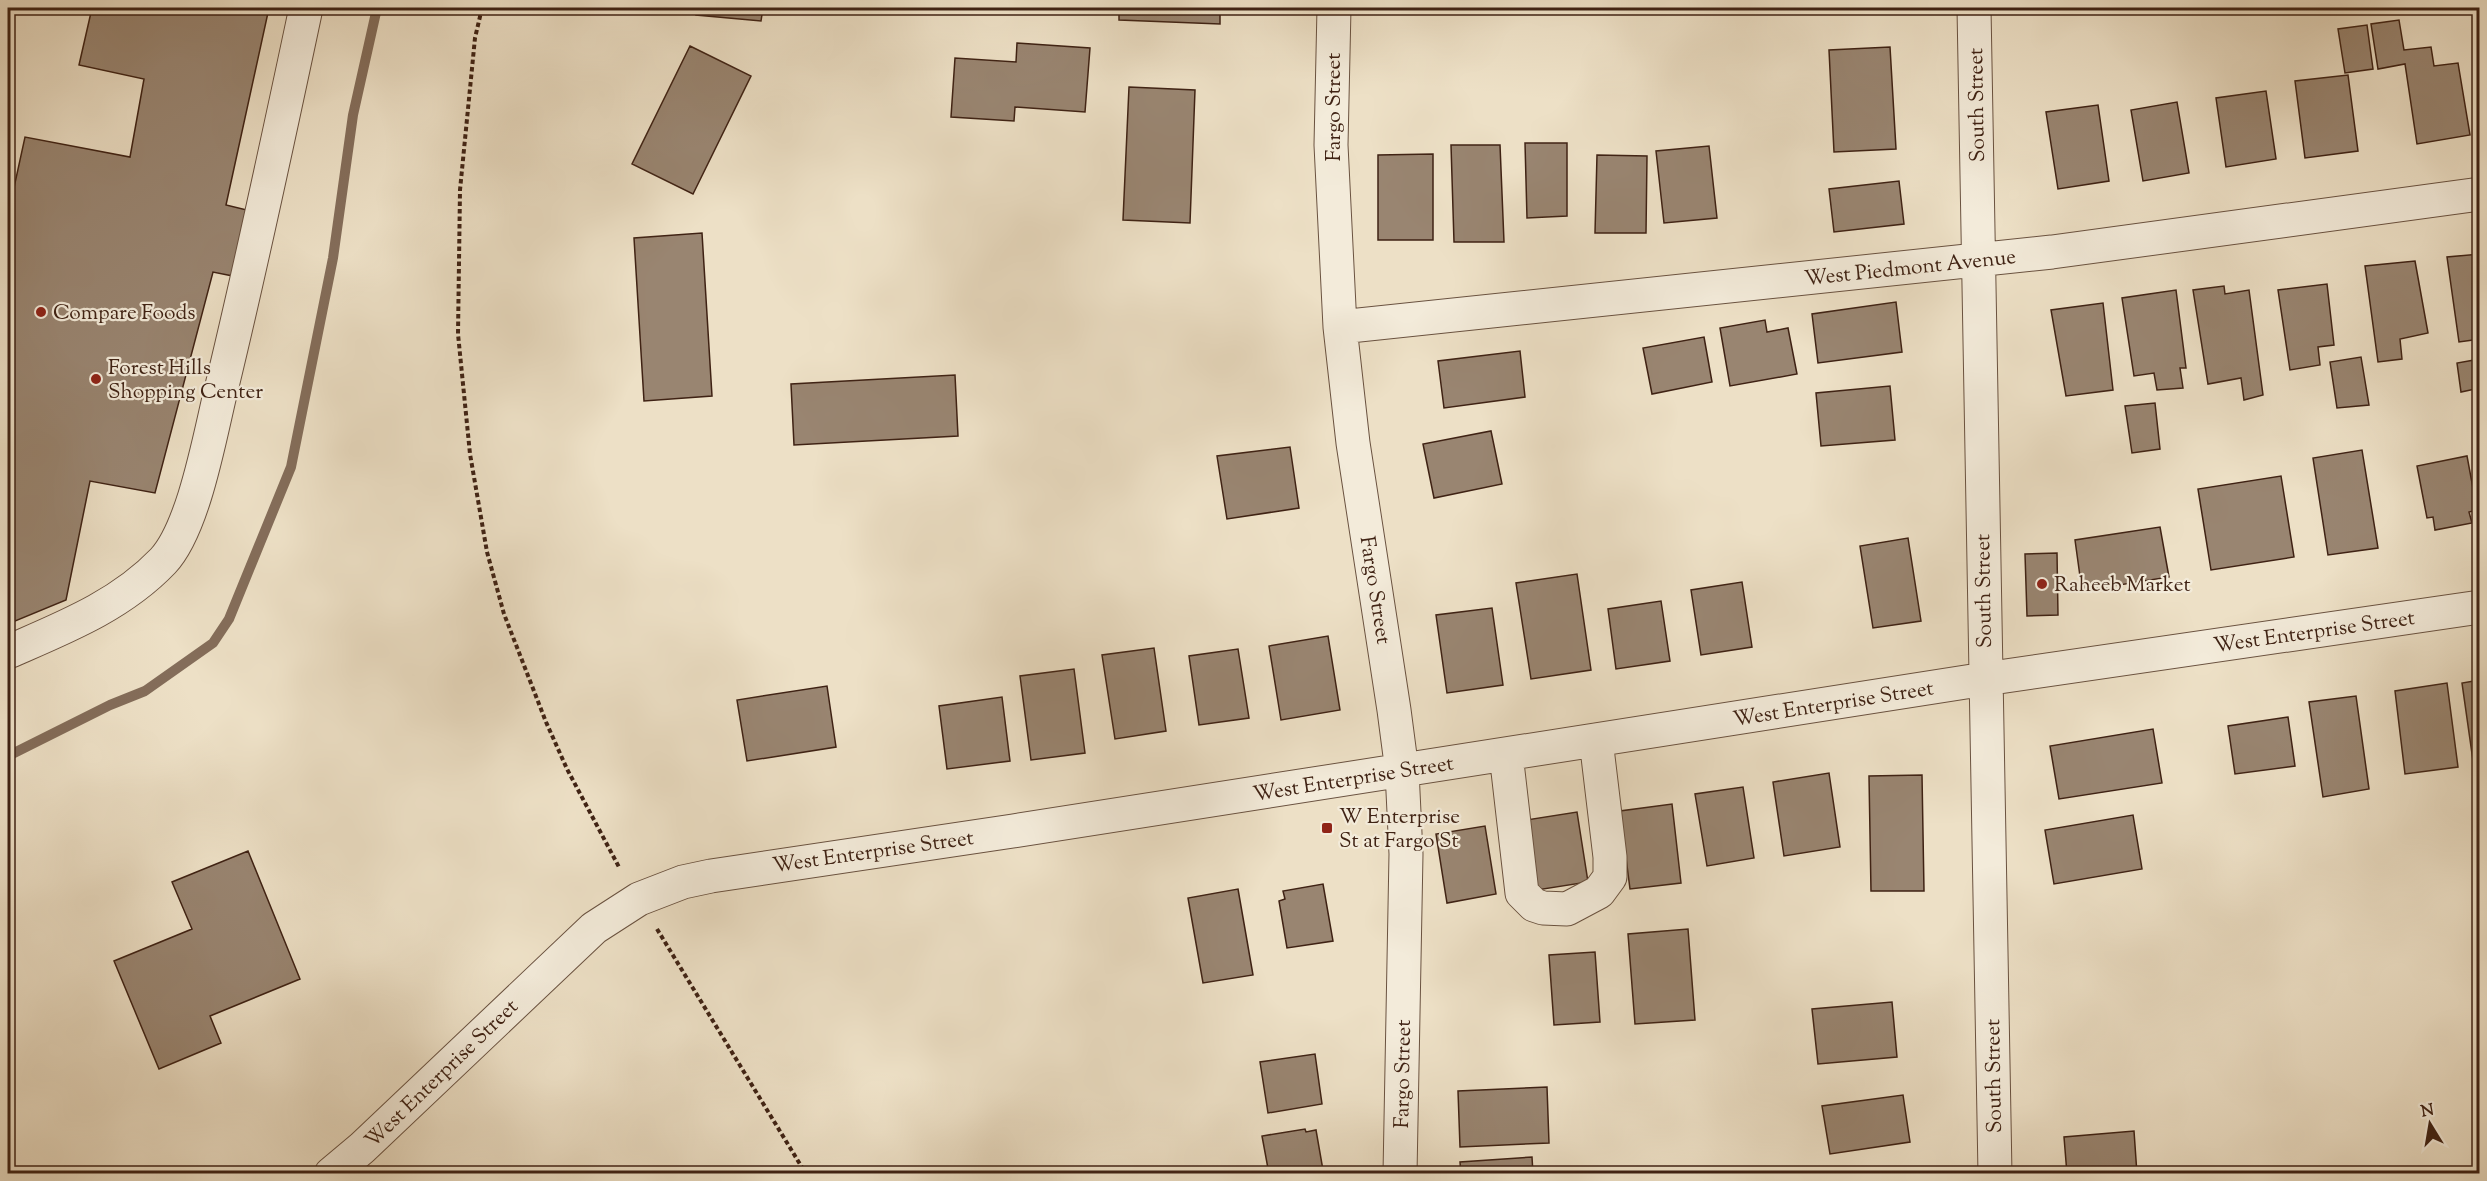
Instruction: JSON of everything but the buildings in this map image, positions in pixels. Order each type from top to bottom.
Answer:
[{"type":"street","points":[[8,652],[89,617],[132,589],[165,559],[187,520],[201,472],[255,246],[306,8]]},
{"type":"street","name":"Fargo Street","points":[[1334,8],[1332,145],[1340,327],[1353,443],[1402,771],[1406,854],[1400,1173]]},
{"type":"street","name":"South Street","points":[[1974,8],[1984,679],[1995,1173]]},
{"type":"street","name":"West Piedmont Avenue","points":[[1340,327],[2064,251],[2480,194]]},
{"type":"street","name":"West Enterprise Street","points":[[331,1173],[362,1148],[594,928],[631,904],[660,890],[711,876],[1402,771],[1984,679],[2480,607]]},
{"type":"street","points":[[1506,754],[1522,892],[1534,905],[1543,908],[1567,909],[1599,892],[1610,877],[1610,857],[1596,740]]},
{"type":"path","points":[[482,8],[475,38],[460,190],[458,334],[470,454],[487,552],[504,614],[567,769],[620,870]]},
{"type":"path","points":[[656,927],[806,1173]]},
{"type":"waterway","points":[[8,756],[110,705],[145,691],[213,643],[229,619],[291,467],[333,258],[353,115],[377,8]]},
{"type":"place","name":"Compare Foods","points":[[41,312]]},
{"type":"place","name":"Forest Hills Shopping Center","points":[[96,379]]},
{"type":"place","name":"Raheeb Market","points":[[2042,584]]},
{"type":"place","name":"W Enterprise St at Fargo St","points":[[1327,828]]}]
